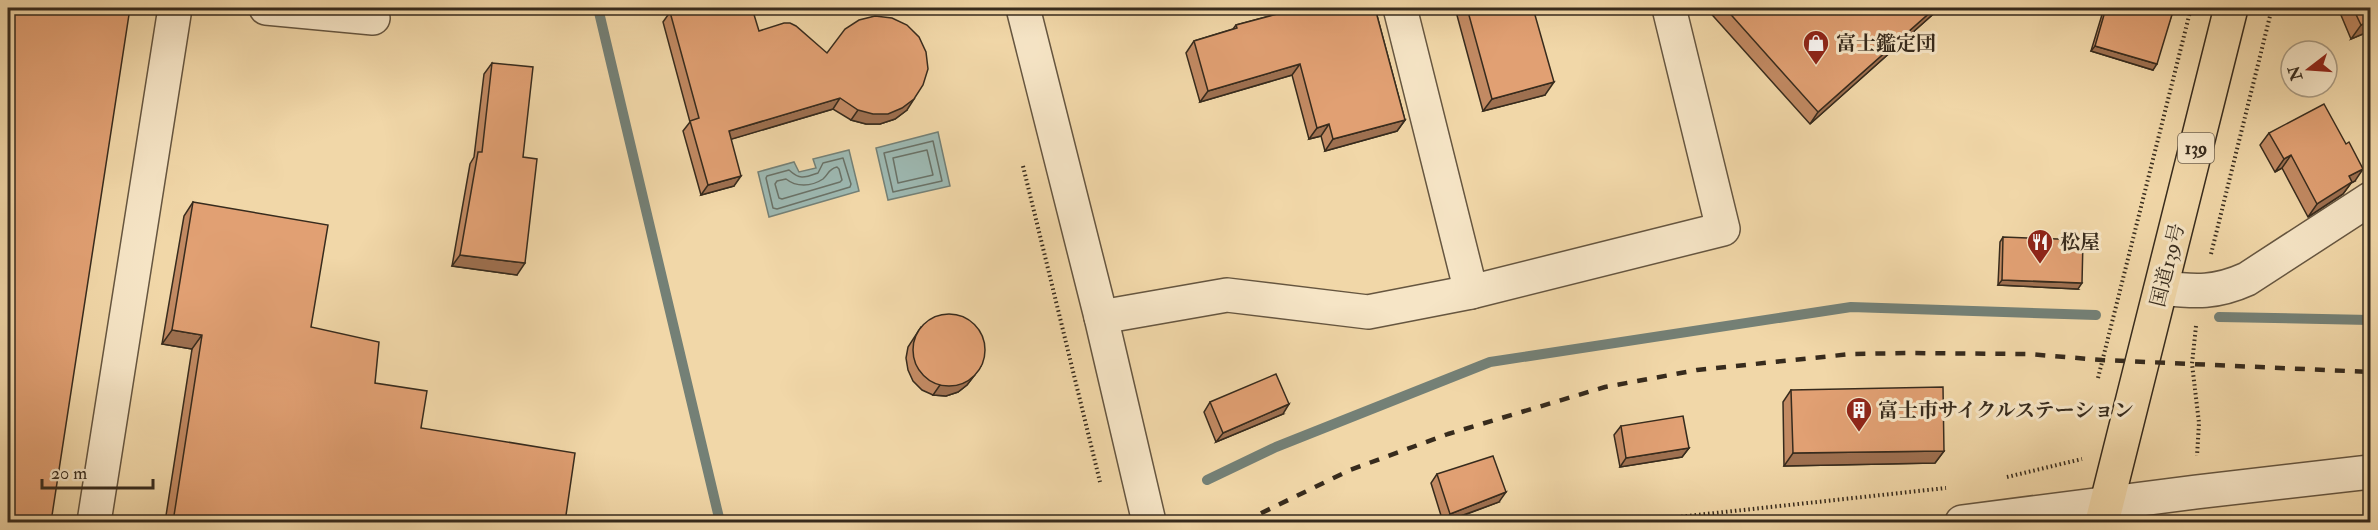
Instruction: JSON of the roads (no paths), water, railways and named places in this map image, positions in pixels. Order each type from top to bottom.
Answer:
[{"type":"highway","name":"国道139号","points":[[2105,513],[2231,8]]},
{"type":"street","points":[[94,522],[175,8]]},
{"type":"street","points":[[266,8],[373,18]]},
{"type":"street","points":[[1023,8],[1101,317],[1149,522]]},
{"type":"street","points":[[1400,8],[1471,292]]},
{"type":"street","points":[[1101,317],[1227,295],[1368,312],[1471,292],[1723,229],[1669,8]]},
{"type":"street","points":[[2162,288],[2213,291],[2228,288],[2247,279],[2370,200]]},
{"type":"street","points":[[1962,522],[2105,513],[2370,472]]},
{"type":"water","points":[[938,132],[950,186],[888,200],[876,148]]},
{"type":"water","points":[[849,150],[859,191],[769,217],[758,172],[794,162],[799,172],[816,168],[813,159]]},
{"type":"waterway","points":[[598,8],[720,522]]},
{"type":"waterway","points":[[1207,480],[1276,447],[1490,362],[1851,307],[2096,315]]},
{"type":"waterway","points":[[2219,317],[2370,320]]},
{"type":"railway","points":[[1243,522],[1350,470],[1448,434],[1605,387],[1697,370],[1851,354],[1910,353],[2028,354],[2102,360],[2370,372]]},
{"type":"place","name":"富士鑑定団","points":[[1816,66]]},
{"type":"place","name":"松屋","points":[[2040,265]]},
{"type":"place","name":"富士市サイクルステーション","points":[[1859,433]]}]
